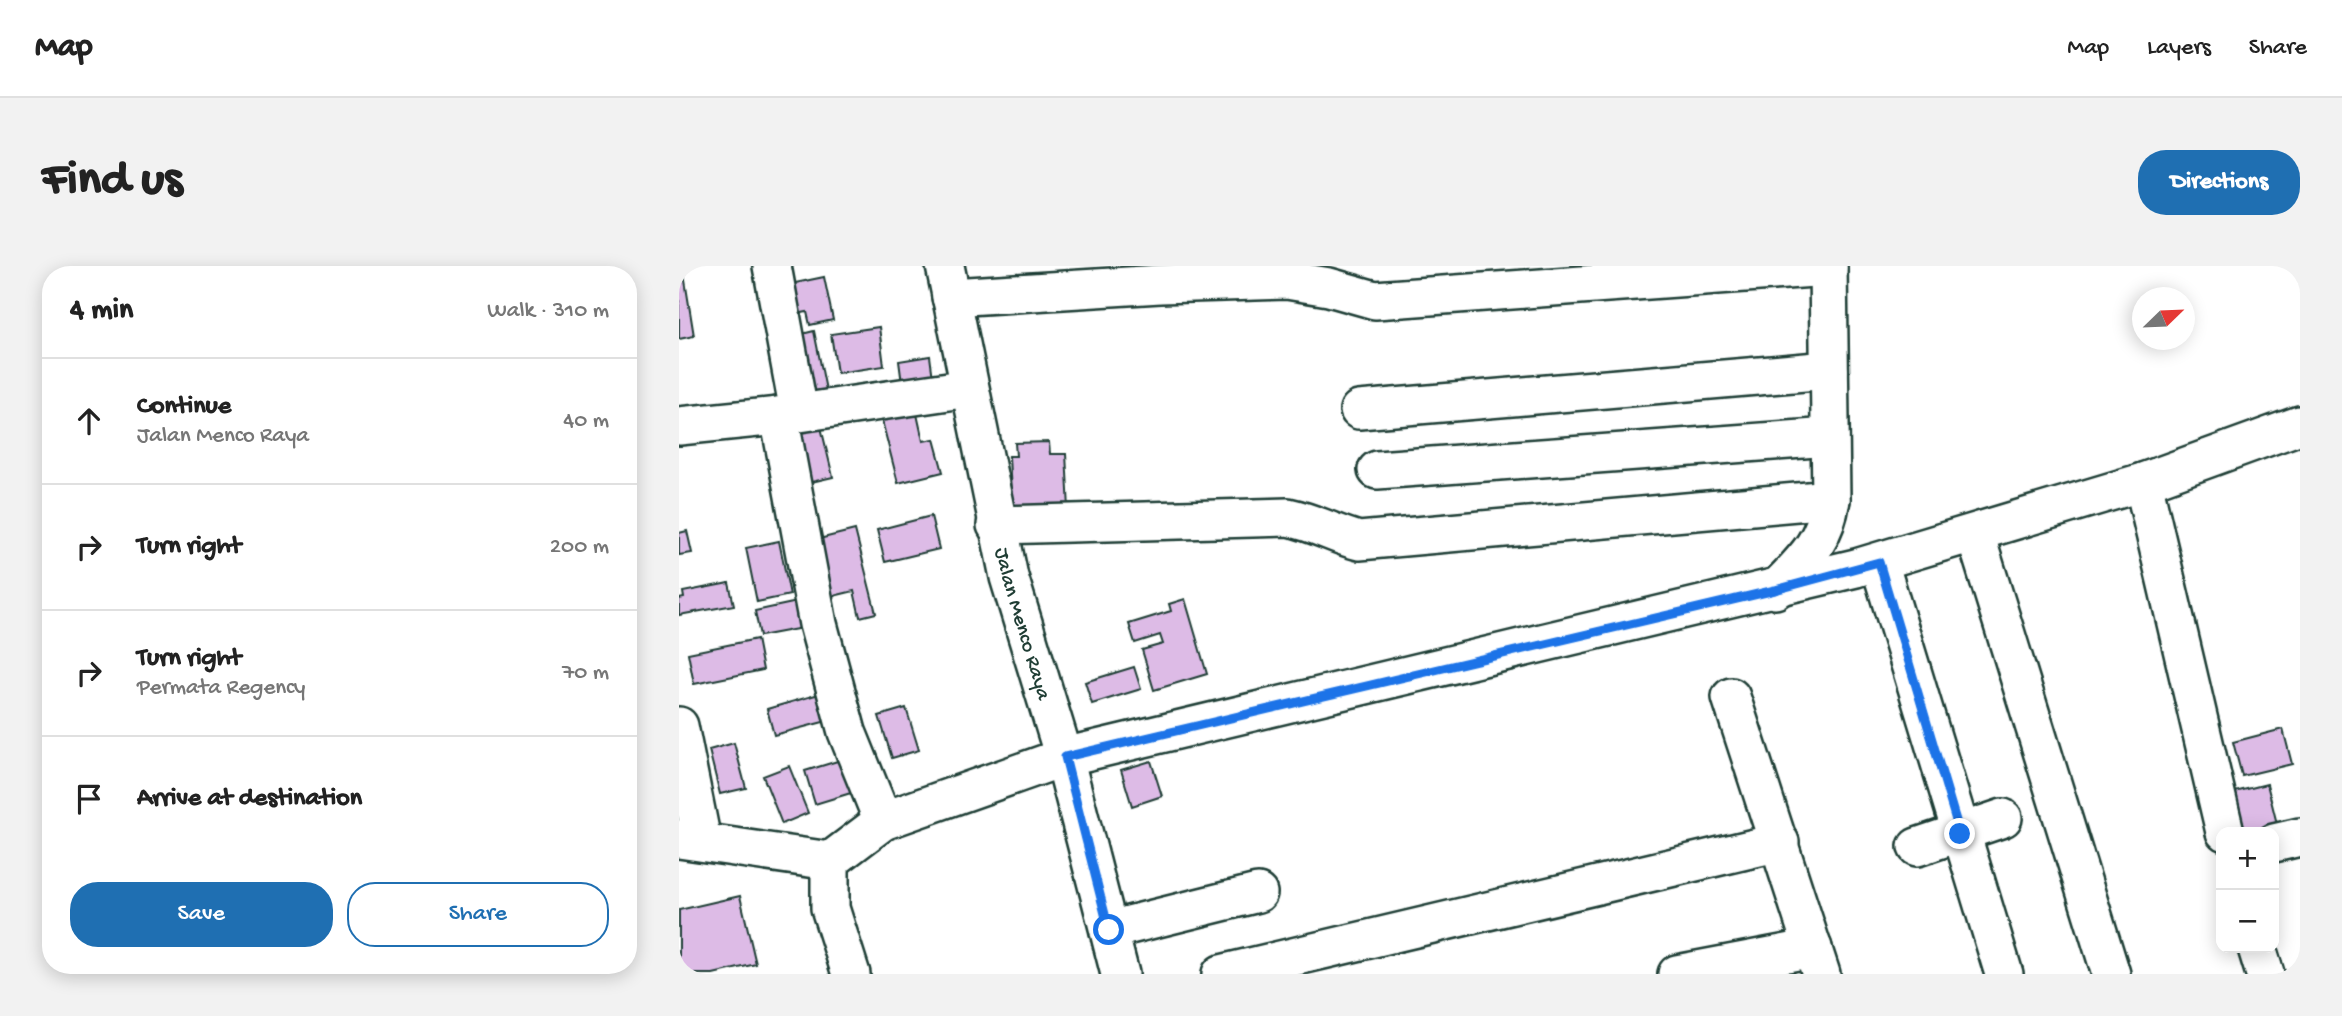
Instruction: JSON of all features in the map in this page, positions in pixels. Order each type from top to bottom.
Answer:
[{"type":"street","points":[[772,266],[818,624],[847,732],[883,821]]},
{"type":"street","points":[[948,282],[1160,284],[1287,281],[1329,287],[1375,300],[1828,266],[1829,511],[1837,547],[1868,565],[1960,834],[2004,974]]},
{"type":"street","name":"Jalan Menco Raya","points":[[948,282],[996,524],[1027,640],[1065,757],[1121,974]]},
{"type":"street","points":[[1359,410],[1829,370]]},
{"type":"street","points":[[679,426],[789,414],[969,388]]},
{"type":"street","points":[[679,726],[691,840],[830,861],[883,821],[1065,757],[1775,590],[1868,565],[2143,482],[2300,425]]},
{"type":"street","points":[[1377,470],[1830,437]]},
{"type":"street","points":[[2143,482],[2224,827]]},
{"type":"street","points":[[996,524],[1288,517],[1316,523],[1338,535],[1359,541],[1829,511]]},
{"type":"street","points":[[1775,590],[1804,560],[1829,511]]},
{"type":"street","points":[[1975,534],[2111,974]]},
{"type":"street","points":[[1677,974],[1817,961],[1731,697]]},
{"type":"street","points":[[1917,847],[2003,818]]},
{"type":"street","points":[[2279,842],[2300,837]]},
{"type":"street","points":[[1221,974],[1780,842]]},
{"type":"street","points":[[830,861],[830,908],[851,974]]},
{"type":"street","points":[[1109,930],[1258,893]]},
{"type":"street","points":[[2259,953],[2265,974]]},
{"type":"building","points":[[684,274],[694,336],[679,339],[679,275]]},
{"type":"building","points":[[824,277],[833,320],[810,325],[807,312],[787,316],[781,286]]},
{"type":"building","points":[[879,327],[884,366],[837,373],[831,334]]},
{"type":"building","points":[[814,331],[827,395],[808,399],[794,336]]},
{"type":"building","points":[[930,356],[934,386],[903,391],[899,361]]},
{"type":"building","points":[[915,405],[923,441],[934,439],[943,472],[898,483],[880,413]]},
{"type":"building","points":[[820,423],[833,477],[807,483],[794,428]]},
{"type":"building","points":[[1049,442],[1050,454],[1066,454],[1069,509],[1012,512],[1009,456],[1016,456],[1015,443]]},
{"type":"building","points":[[931,516],[939,549],[885,562],[877,530]]},
{"type":"building","points":[[855,530],[876,613],[860,617],[854,591],[821,599],[807,542]]},
{"type":"building","points":[[687,531],[692,553],[679,555],[679,533]]},
{"type":"building","points":[[779,541],[790,595],[757,602],[746,548]]},
{"type":"building","points":[[729,583],[734,605],[679,615],[679,599],[684,598],[683,592]]},
{"type":"building","points":[[1185,599],[1207,674],[1154,690],[1142,650],[1163,644],[1160,635],[1135,643],[1129,624],[1171,611],[1169,604]]},
{"type":"building","points":[[802,601],[808,627],[760,636],[755,611]]},
{"type":"building","points":[[757,639],[763,670],[694,684],[688,653]]},
{"type":"building","points":[[1134,667],[1141,689],[1092,704],[1085,682]]},
{"type":"building","points":[[819,694],[827,721],[774,735],[767,709]]},
{"type":"building","points":[[906,708],[919,750],[892,758],[879,716]]},
{"type":"building","points":[[2283,729],[2292,764],[2242,776],[2233,742]]},
{"type":"building","points":[[734,743],[746,788],[720,794],[709,750]]},
{"type":"building","points":[[844,759],[854,792],[815,804],[805,771]]},
{"type":"building","points":[[1151,761],[1162,796],[1132,806],[1121,770]]},
{"type":"building","points":[[789,766],[808,813],[782,824],[763,776]]},
{"type":"building","points":[[2267,784],[2278,827],[2231,827],[2223,795]]},
{"type":"building","points":[[740,896],[756,964],[713,974],[679,974],[679,910]]},
{"type":"route","points":[[1109,930],[1065,757],[1775,590],[1879,562],[1960,834]]}]
